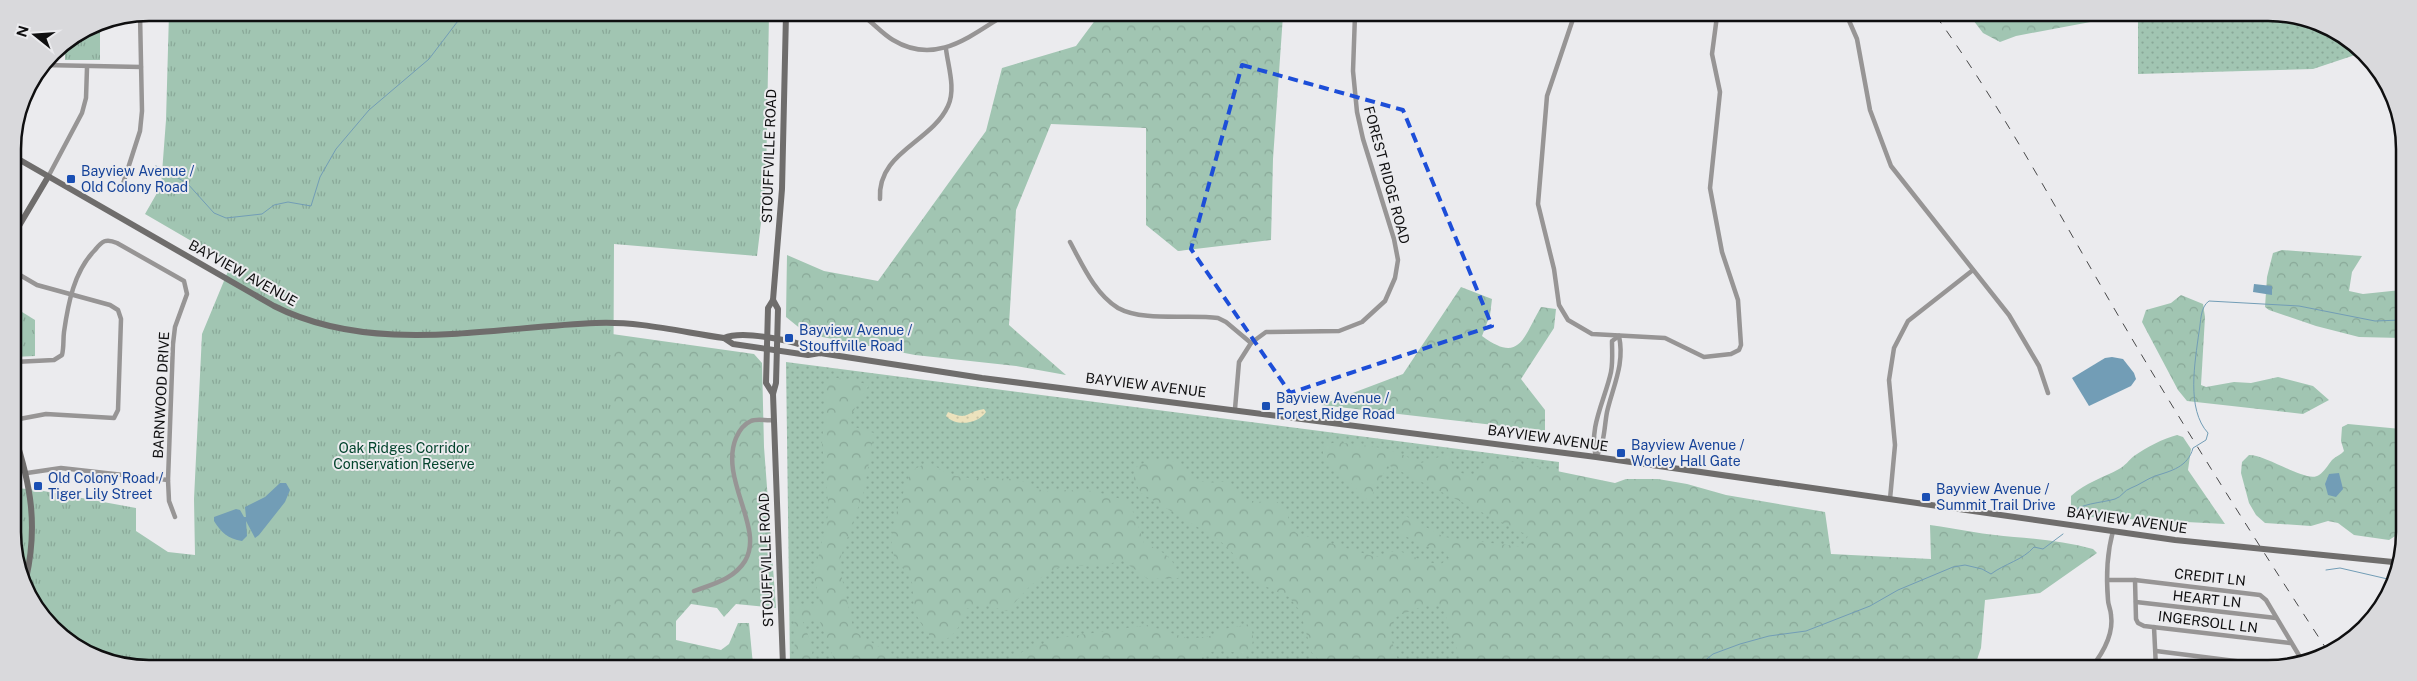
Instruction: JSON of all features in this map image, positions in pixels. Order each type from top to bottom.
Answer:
[{"type":"main road","name":"STOUFFVILLE ROAD","points":[[773,394],[766,383],[768,308],[773,300],[782,189],[786,22]]},
{"type":"main road","name":"BAYVIEW AVENUE","points":[[22,161],[274,306],[290,314],[328,325],[376,333],[424,335],[598,323],[632,325],[724,338],[733,344],[808,355],[820,353],[982,378],[1235,409],[1596,457],[2113,531],[2280,552],[2392,562]]},
{"type":"main road","points":[[22,221],[48,177]]},
{"type":"main road","name":"STOUFFVILLE ROAD","points":[[773,300],[778,308],[776,383],[773,394],[783,660]]},
{"type":"main road","name":"BAYVIEW AVENUE","points":[[724,338],[734,334],[777,340],[808,345],[820,353]]},
{"type":"main road","points":[[21,454],[28,473],[33,524],[32,551],[28,571]]},
{"type":"street","name":"FOREST RIDGE ROAD","points":[[1250,342],[1266,332],[1339,331],[1354,325],[1368,318],[1385,301],[1395,278],[1398,260],[1394,239],[1363,139],[1357,112],[1353,71],[1355,21]]},
{"type":"street","points":[[1572,21],[1547,96],[1538,204],[1554,268],[1559,305],[1568,320],[1592,334],[1665,338],[1704,357],[1731,354],[1739,350],[1741,345],[1738,300],[1722,252],[1710,188],[1720,92],[1712,54],[1716,21]]},
{"type":"street","points":[[1849,21],[1857,39],[1870,110],[1891,166],[2009,315],[2039,366],[2048,393]]},
{"type":"street","points":[[122,187],[140,131],[140,22]]},
{"type":"street","points":[[870,22],[893,40],[918,49],[946,49],[993,22]]},
{"type":"street","points":[[880,199],[880,187],[886,171],[895,159],[937,122],[949,106],[950,70],[946,49]]},
{"type":"street","points":[[53,66],[87,68],[141,67]]},
{"type":"street","points":[[48,177],[82,113],[86,98],[87,68]]},
{"type":"street","name":"BARNWOOD DRIVE","points":[[72,295],[82,267],[103,241],[109,240],[184,282],[187,287],[187,294],[175,327],[172,344],[168,480],[169,501],[175,517]]},
{"type":"street","points":[[1070,242],[1097,286],[1119,308],[1142,314],[1218,318],[1226,322],[1250,342],[1239,362],[1235,409]]},
{"type":"street","points":[[1890,499],[1895,445],[1890,380],[1894,348],[1908,321],[1973,270]]},
{"type":"street","points":[[21,419],[46,414],[69,414],[109,419],[117,416],[121,314],[110,305],[37,285],[22,276]]},
{"type":"street","points":[[21,361],[59,358],[64,347],[66,322],[72,295]]},
{"type":"street","points":[[1596,457],[1592,446],[1599,409],[1611,372],[1612,341],[1619,336]]},
{"type":"street","points":[[1596,457],[1602,447],[1608,411],[1620,373],[1619,336]]},
{"type":"street","points":[[694,591],[726,579],[740,568],[750,553],[749,532],[731,468],[732,450],[738,432],[751,421],[774,420]]},
{"type":"street","points":[[28,473],[61,468],[168,480]]},
{"type":"street","points":[[2099,659],[2109,636],[2111,615],[2108,600],[2109,545],[2113,531]]},
{"type":"street","name":"CREDIT LN","points":[[2108,580],[2135,580],[2255,594],[2266,600],[2299,656]]},
{"type":"street","name":"INGERSOLL LN","points":[[2135,580],[2138,623],[2154,627],[2290,643]]},
{"type":"street","name":"HEART LN","points":[[2136,602],[2276,618]]},
{"type":"street","points":[[2154,627],[2156,659]]},
{"type":"street","points":[[2156,651],[2220,659]]},
{"type":"highlighted area","points":[[1242,65],[1403,110],[1492,326],[1290,393],[1191,249]]},
{"type":"green space","points":[[1283,21],[1273,159],[1271,240],[1178,251],[1146,225],[1146,128],[1051,124],[1016,210],[1009,325],[1066,375],[1016,366],[915,355],[807,334],[786,317],[787,255],[824,271],[878,281],[986,131],[1002,68],[1076,46],[1094,22]]},
{"type":"green space","points":[[1974,21],[2095,21],[2016,36],[2000,42],[1983,33]]},
{"type":"green space","points":[[2138,21],[2285,22],[2317,31],[2332,38],[2354,55],[2313,69],[2138,74]]},
{"type":"green space","name":"Oak Ridges Corridor Conservation Reserve","points":[[169,22],[769,22],[766,181],[757,256],[614,244],[612,660],[132,659],[100,650],[85,643],[71,633],[48,610],[38,596],[31,581],[24,557],[21,532],[21,488],[136,508],[136,531],[168,552],[195,555],[194,499],[202,334],[231,264],[145,214],[161,186],[166,120]]},
{"type":"green space","points":[[100,31],[100,60],[65,60],[65,54],[71,48]]},
{"type":"green space","points":[[2282,250],[2362,256],[2352,272],[2349,291],[2363,294],[2396,291],[2396,338],[2359,337],[2316,326],[2269,310],[2265,307],[2267,277],[2273,253]]},
{"type":"green space","points":[[1461,287],[1492,299],[1490,315],[1482,336],[1505,348],[1519,344],[1541,307],[1556,309],[1554,328],[1521,379],[1545,410],[1545,431],[1321,405],[1403,374]]},
{"type":"green space","points":[[2181,295],[2203,304],[2205,317],[2201,385],[2206,387],[2234,382],[2251,383],[2278,377],[2313,386],[2329,400],[2303,414],[2187,401],[2178,390],[2142,322],[2146,310],[2171,303]]},
{"type":"green space","points":[[22,312],[35,320],[35,356],[21,357]]},
{"type":"green space","points":[[612,334],[754,354],[762,363],[764,447],[776,608],[736,604],[724,617],[717,608],[691,604],[676,621],[676,640],[721,650],[729,644],[738,623],[749,623],[752,660],[611,660],[610,417]]},
{"type":"green space","points":[[786,362],[1559,462],[1553,659],[790,660]]},
{"type":"green space","points":[[830,377],[869,385],[848,420],[851,426],[874,433],[864,491],[840,559],[841,574],[854,631],[899,660],[834,660],[819,619],[803,622],[813,648],[811,660],[795,660],[794,605],[817,606],[820,601],[814,576],[829,511],[822,443],[825,409],[824,391]]},
{"type":"green space","points":[[2348,424],[2396,429],[2396,536],[2389,540],[2354,535],[2338,523],[2328,521],[2311,526],[2265,523],[2256,515],[2249,503],[2241,473],[2242,462],[2249,455],[2257,456],[2306,476],[2313,477],[2319,475],[2332,460],[2344,451],[2341,441],[2342,427]]},
{"type":"green space","points":[[2177,435],[2183,437],[2191,449],[2188,470],[2225,524],[2071,516],[2071,496],[2077,491],[2121,468],[2149,446]]},
{"type":"green space","points":[[1336,442],[1390,450],[1410,458],[1418,464],[1448,454],[1457,470],[1464,474],[1475,476],[1481,464],[1494,458],[1615,483],[1626,479],[1658,479],[1687,484],[1726,495],[1825,512],[1831,554],[1931,559],[1930,525],[2063,543],[2093,549],[2097,553],[2040,593],[1985,600],[1981,648],[1977,659],[1463,659],[1452,638],[1444,606],[1428,605],[1400,615],[1394,620],[1391,633],[1398,659],[1318,659],[1312,653],[1300,611],[1289,597],[1258,583],[1219,540],[1141,493],[1134,480],[1134,469],[1144,463],[1165,460],[1178,463],[1193,477],[1204,482],[1229,481],[1245,500],[1259,502],[1273,498],[1288,512],[1288,522],[1296,533],[1376,557],[1397,550],[1426,562],[1441,564],[1449,558],[1445,552],[1419,543],[1401,534],[1398,523],[1400,513],[1444,537],[1523,547],[1530,531],[1523,533],[1388,465],[1369,501],[1323,456],[1323,446]]},
{"type":"green space","points":[[928,462],[950,475],[969,478],[1018,479],[1045,492],[1058,490],[1094,491],[1124,500],[1134,513],[1144,543],[1157,549],[1171,560],[1175,565],[1179,578],[1148,579],[1123,561],[1096,566],[1065,565],[1047,573],[1030,586],[1007,611],[981,604],[966,609],[956,631],[947,639],[935,642],[917,616],[911,579],[896,561],[892,539],[896,516],[911,471]]},
{"type":"green space","points":[[1250,624],[1253,640],[1246,655],[1229,651],[1213,651],[1202,656],[1205,660],[1010,660],[1024,651],[1059,638],[1147,625],[1189,639],[1210,636],[1224,629]]},
{"type":"sand","points":[[984,409],[986,412],[982,416],[967,423],[955,422],[946,416],[948,412],[964,416]]},
{"type":"water","points":[[2254,284],[2272,286],[2272,295],[2253,292]]},
{"type":"water","points":[[2105,358],[2123,359],[2134,373],[2136,379],[2131,386],[2089,406],[2072,378]]},
{"type":"water","points":[[2339,473],[2343,489],[2336,497],[2328,495],[2325,484],[2329,474]]},
{"type":"water","points":[[280,483],[286,483],[290,490],[285,502],[255,538],[246,521],[247,536],[242,541],[233,539],[225,534],[214,521],[214,517],[236,509],[240,510],[244,517],[246,517],[245,507],[265,497]]},
{"type":"waterway","points":[[156,166],[187,183],[214,213],[226,218],[262,214],[274,205],[288,202],[311,206],[320,177],[336,149],[369,110],[429,59],[457,22]]},
{"type":"waterway","points":[[2069,515],[2078,508],[2117,498],[2129,489],[2152,477],[2178,467],[2187,460],[2193,448],[2206,440],[2208,433],[2201,423],[2194,398],[2194,371],[2201,315],[2209,301],[2299,306],[2375,321],[2396,320]]},
{"type":"waterway","points":[[1707,659],[1713,654],[1740,644],[1769,636],[1806,631],[1870,606],[1898,590],[1953,567],[1965,565],[1982,569],[1991,574],[2034,547],[2043,549],[2063,534]]},
{"type":"waterway","points":[[2326,570],[2340,568],[2387,579]]},
{"type":"railway","points":[[1940,21],[2007,124],[2193,440],[2325,647]]},
{"type":"place","name":"Bayview Avenue / Old Colony Road","points":[[71,179]]},
{"type":"place","name":"Bayview Avenue / Stouffville Road","points":[[789,338]]},
{"type":"place","name":"Bayview Avenue / Forest Ridge Road","points":[[1266,406]]},
{"type":"place","name":"Bayview Avenue / Worley Hall Gate","points":[[1621,453]]},
{"type":"place","name":"Old Colony Road / Tiger Lily Street","points":[[38,486]]},
{"type":"place","name":"Bayview Avenue / Summit Trail Drive","points":[[1926,497]]}]
